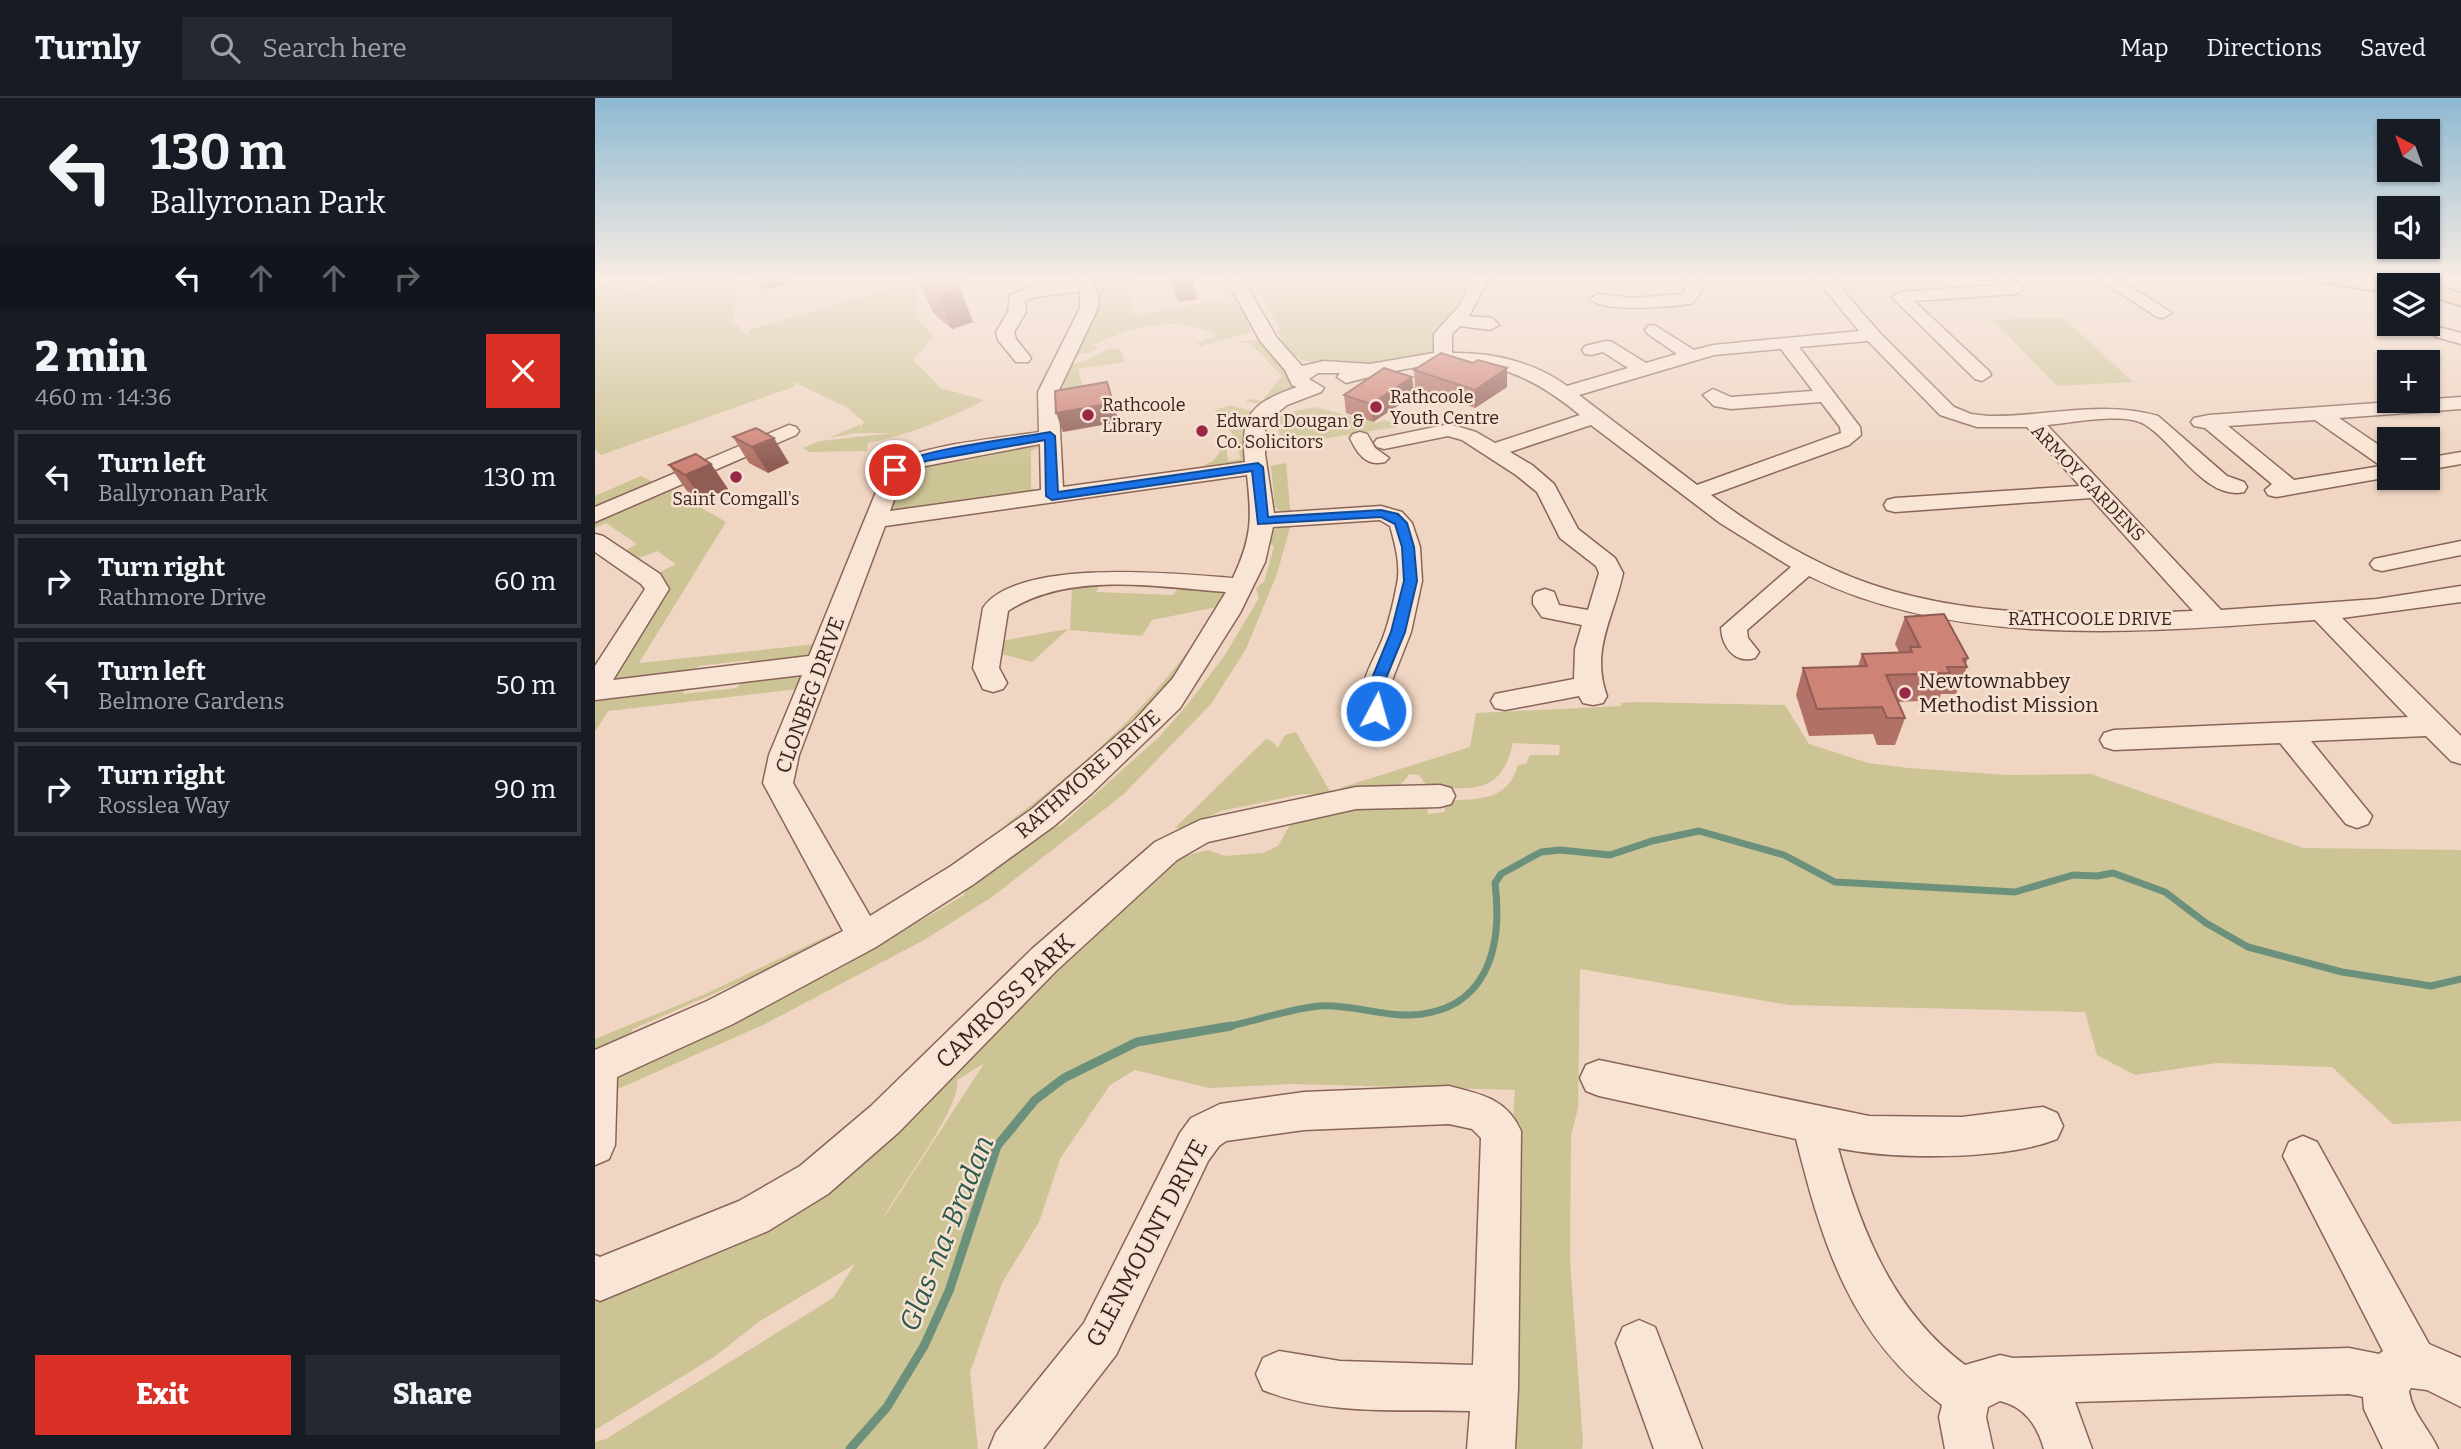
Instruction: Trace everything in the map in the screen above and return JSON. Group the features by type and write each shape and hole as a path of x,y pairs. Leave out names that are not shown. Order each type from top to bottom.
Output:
{"street":[{"path":"1007,339 1022,358"},
{"path":"1052,496 1048,392 1075,339"},
{"path":"1268,339 1294,368 1299,387"},
{"path":"1441,339 1444,358"},
{"path":"1667,339 1690,355"},
{"path":"1563,393 1690,355 1720,349 1828,339"},
{"name":"ARMOY GARDENS","path":"1876,339 1947,411 1972,427 1984,423 2032,421 2214,618"},
{"path":"1944,339 1982,375"},
{"path":"1695,493 1842,441 1851,435 1850,427 1786,343"},
{"path":"1591,350 1606,346 1643,370"},
{"path":"1280,354 1342,372"},
{"name":"RATHCOOLE DRIVE","path":"1299,387 1335,386 1342,372 1444,358 1477,359 1505,364 1541,378 1563,393 1740,528 1777,552 1860,588 1905,602 2010,621 2071,623 2322,613 2381,608 2461,594"},
{"path":"1299,387 1305,371 1318,367"},
{"name":"RATHMORE DRIVE","path":"597,1067 730,1008 864,937 940,891 1045,817 1168,704 1205,653 1257,550 1263,521 1258,467 1251,436 1255,422 1264,412 1299,387"},
{"path":"1713,395 1721,402 1731,403 1826,396"},
{"path":"2377,473 2283,489 2205,421 2461,403"},
{"path":"2319,413 2377,454"},
{"path":"2032,421 2123,414 2151,419 2219,481 2236,487"},
{"path":"1493,452 1520,440 1595,417"},
{"path":"1360,438 1367,452 1381,451 1449,430 1469,436 1524,470 1546,489 1568,533 1607,563 1611,573 1609,586 1585,659 1590,691 1505,701"},
{"path":"595,515 790,431"},
{"name":"CLONBEG DRIVE","path":"864,937 778,783 784,755 895,470 907,463 1050,436"},
{"path":"2443,462 2461,474"},
{"path":"876,520 1258,467"},
{"path":"1895,505 2099,491"},
{"path":"1263,521 1381,513 1394,517 1401,523 1408,547 1410,581 1398,632 1375,688 1376,711"},
{"path":"595,541 651,579 657,589 595,689"},
{"path":"2386,556 2461,548"},
{"path":"1746,652 1735,640 1734,628 1806,566"},
{"path":"993,683 986,668 996,608 1017,593 1033,588 1111,577 1240,586"},
{"path":"1545,597 1551,611 1596,620"},
{"path":"2322,613 2461,754"},
{"path":"595,689 820,664"},
{"path":"2114,740 2433,726"},
{"path":"2287,732 2357,816"},
{"name":"CAMROSS PARK","path":"595,1277 600,1279 753,1216 814,1180 885,1119 1045,960 1166,850 1185,838 1200,832 1343,801 1440,796"},
{"path":"595,1144 597,1067"},
{"path":"1599,1078 1869,1135 1962,1136 2043,1126"},
{"name":"GLENMOUNT DRIVE","path":"1013,1449 1100,1339 1194,1147 1205,1132 1220,1123 1304,1111 1449,1105 1483,1114 1501,1131 1495,1389 1491,1449"},
{"path":"1812,1123 1848,1249 1877,1303 1907,1344 1967,1395"},
{"path":"2303,1156 2433,1373"},
{"path":"1639,1343 1678,1449"},
{"path":"1969,1449 1963,1428 1962,1410 1967,1395 1976,1384 1988,1378 2016,1380 2349,1371 2433,1373"},
{"path":"2414,1449 2389,1414 2385,1389 2433,1373"},
{"path":"1279,1374 1340,1384 1495,1389"},
{"path":"2016,1380 2031,1388 2053,1409 2064,1430 2068,1449"}],"shaded area":[{"path":"595,339 931,339 913,360 941,388 984,400 927,426 868,443 867,451 807,452 809,451 803,448 820,441 892,433 856,433 829,438 861,424 859,430 864,422 848,408 792,381 796,386 601,455 595,449"},
{"path":"1081,339 1107,339 1093,345 1098,348 1085,354 1077,354 1075,350"},
{"path":"1208,339 1226,339 1200,346 1197,343"},
{"path":"1281,339 1443,339 1435,354 1367,367 1304,361 1288,352"},
{"path":"2011,339 2086,339 2133,382 2057,386"},
{"path":"1237,342 1259,342 1293,374 1294,386 1283,396 1265,403 1245,401 1262,401 1282,376 1250,343"},
{"path":"1109,348 1120,349 1125,362 1078,369 1084,391 1055,401 1059,382 1070,365 1087,360"},
{"path":"1230,405 1262,414 1242,461 1202,466 1213,461 1220,452 1215,445 1226,445 1228,461 1241,459 1229,429 1235,426 1231,423 1224,425 1215,410"},
{"path":"1315,407 1377,423 1384,420 1395,423 1397,427 1283,445 1274,418"},
{"path":"1040,442 1044,445 1031,451 1031,489 1044,490 889,513 898,475 925,458 927,467 993,455 992,446"},
{"path":"1286,463 1292,514 1283,513 1275,507 1271,466"},
{"path":"641,476 657,484 595,510 595,496"},
{"path":"668,489 726,522 639,663 817,644 810,656 749,665 750,660 698,666 694,671 611,681 666,594 658,573 676,564 657,551 637,559 624,551 637,544 606,523 595,528 595,520"},
{"path":"1292,520 1277,574 1246,649 1211,704 1124,794 992,897 924,940 765,1024 611,1092 617,1077 841,968 964,895 972,879 1035,835 1061,825 1160,736 1188,704 1225,655 1259,598 1256,588 1264,582 1274,547 1270,543 1273,531"},
{"path":"1101,583 1096,592 1173,595 1179,587 1228,592 1179,670 1151,703 1014,829 1006,824 1095,752 1149,698 1173,670 1217,607 1152,620 1142,636 1070,630 1072,586"},
{"path":"1068,629 1032,662 994,652 995,642"},
{"path":"803,674 798,689 608,711 595,732 595,701 601,697 685,688 683,694 737,688 742,681"},
{"path":"1621,703 1785,705 1809,744 1868,763 2008,775 2091,774 2303,848 2461,850 2461,1121 2393,1124 2332,1067 2217,1063 2135,1075 2097,1055 2085,1012 1788,1005 1580,969 1578,1108 1571,1136 1570,1260 1582,1449 1490,1449 1515,1090 1290,1084 1209,1088 1135,1070 1110,1085 1060,1159 1039,1222 1002,1283 970,1372 978,1449 595,1449 595,1442 606,1439 833,1298 855,1264 760,1321 714,1357 595,1430 595,1296 742,1229 1165,861 1208,850 1225,856 1263,853 1278,846 1291,823 1345,806 1427,803 1428,814 1445,812 1444,801 1479,798 1498,792 1513,777 1518,765 1526,764 1530,755 1559,755 1560,745 1513,743 1501,772 1493,780 1472,788 1428,787 1419,775 1409,774 1397,786 1380,791 1343,793 1340,788 1470,747 1476,713 1621,706","holes":["983,1065 883,1219 950,1109 957,1080"]},
{"path":"1296,732 1331,793 1303,794 1221,811 1184,828 1175,828 1266,739 1278,748 1285,735"},
{"path":"836,932 833,937 770,975 761,973 633,1029 626,1039 595,1050 595,1039 703,995"}],"building":[{"path":"1441,353 1473,363 1478,360 1507,368 1475,390 1414,370"},
{"path":"1384,368 1412,377 1371,404 1344,395"},
{"path":"1107,382 1113,403 1056,413 1055,391"},
{"path":"756,428 774,438 752,447 733,437"},
{"path":"696,454 711,464 685,475 669,465"},
{"path":"1944,614 1968,658 1963,659 1967,667 1947,667 1950,673 1886,675 1905,718 1887,718 1882,707 1817,709 1803,668 1867,666 1862,654 1912,652 1910,647 1920,647 1905,617"}],"waterway":[{"name":"Glas-na-Bradan","path":"1223,1027 1320,1006 1399,1015 1436,1011 1457,1002 1473,989 1484,972 1492,953 1496,931 1495,883 1501,874 1541,852 1560,850 1610,855 1652,841 1699,831 1784,855 1835,882 2015,892 2073,875 2097,876 2113,873 2165,892 2206,923 2248,947 2342,972 2431,986 2461,979"},
{"name":"Glas-na-Bradan","path":"1223,1027 1231,1026"},
{"name":"Glas-na-Bradan","path":"850,1449 887,1407 924,1346 949,1291 997,1146 1035,1100 1064,1078 1137,1042 1223,1027"}],"place":[{"name":"Rathcoole Youth Centre","path":"1376,407"},
{"name":"Rathcoole Library","path":"1088,415"},
{"name":"Edward Dougan & Co. Solicitors","path":"1202,431"},
{"name":"Saint Comgall's","path":"736,477"},
{"name":"Newtownabbey Methodist Mission","path":"1905,693"}],"route":[{"path":"895,470 925,458 1050,436 1052,496 1258,467 1263,521 1381,513 1394,517 1401,523 1408,547 1410,581 1398,632 1375,688 1376,711"}]}
